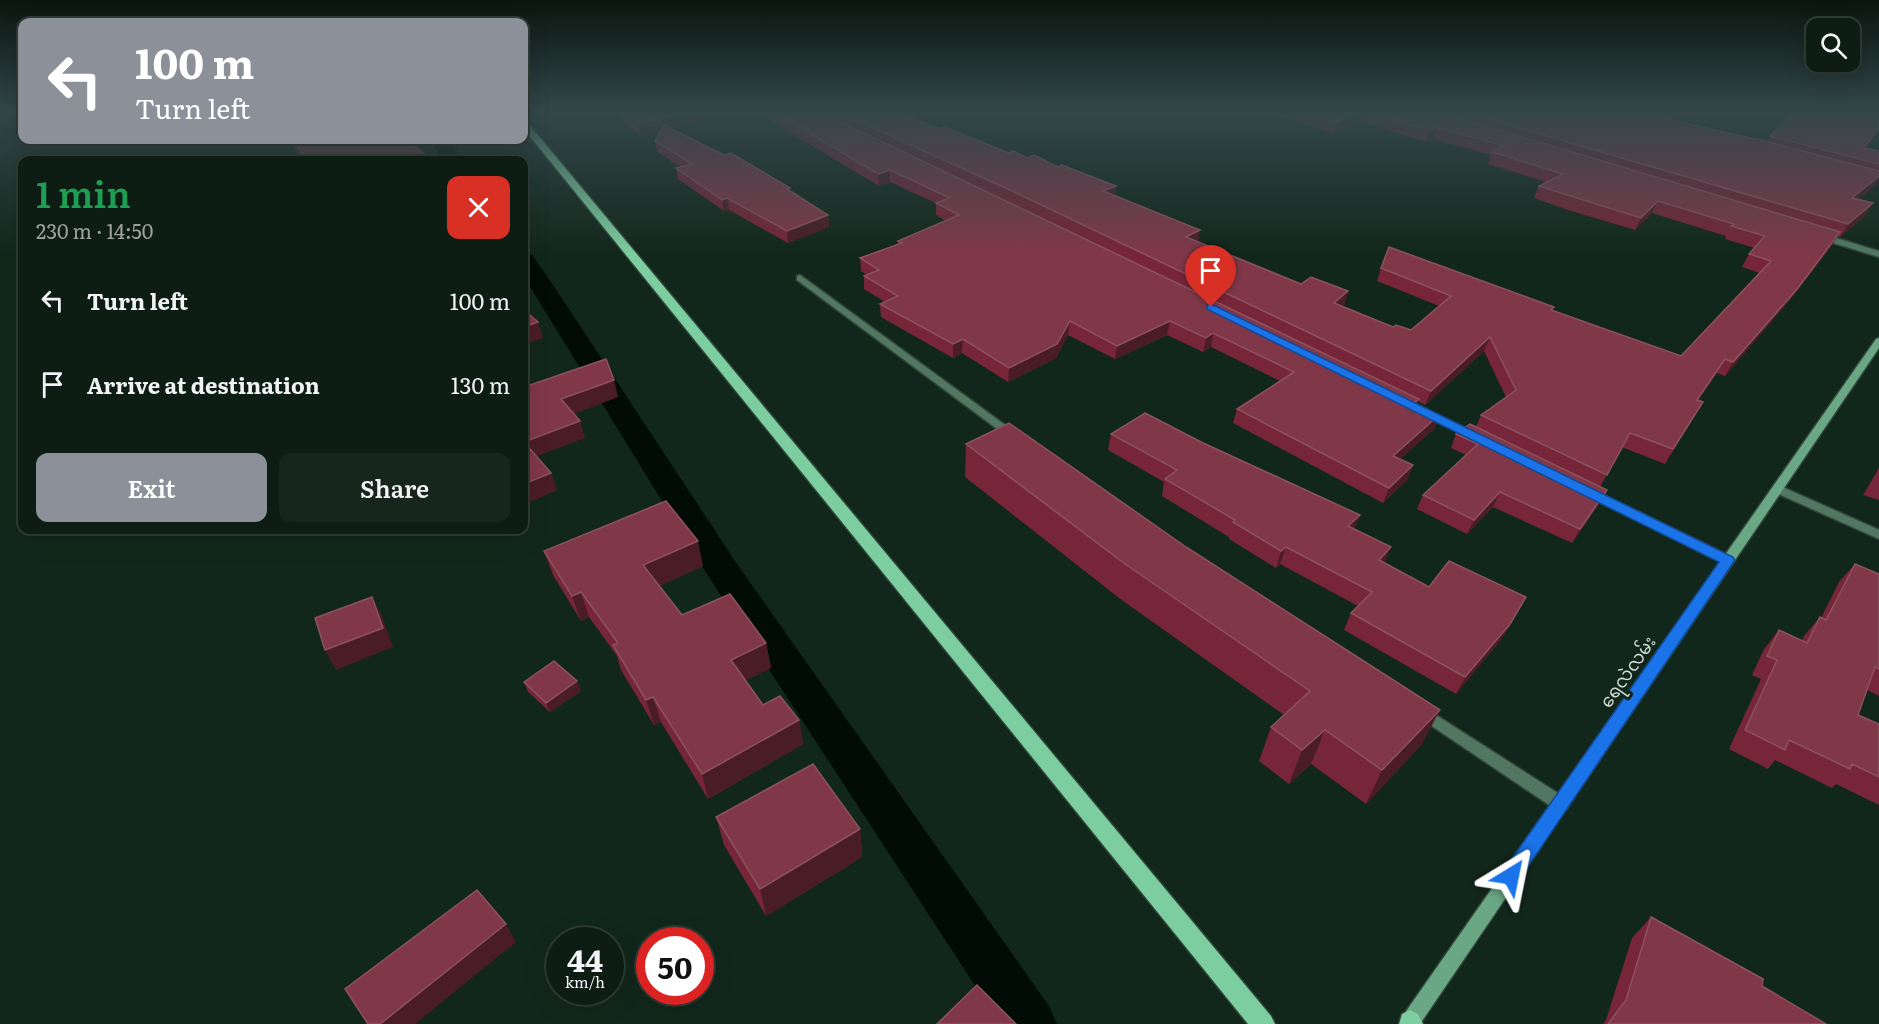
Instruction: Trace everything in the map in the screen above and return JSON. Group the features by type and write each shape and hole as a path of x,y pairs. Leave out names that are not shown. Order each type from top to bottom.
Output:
{"main road":[{"path":"553,159 1263,1024"},
{"name":"ရေလဲလမ်း","path":"1410,1023 1879,341"}],"street":[{"path":"1812,233 1879,254"},
{"path":"800,278 1019,440"},
{"path":"1417,409 1482,440"},
{"path":"1578,487 1728,560"},
{"path":"1778,489 1879,535"},
{"path":"1412,705 1561,804"}],"building":[{"path":"684,159 741,159 790,188 787,189 828,215 787,231 727,198 722,200 676,168 692,164"},
{"path":"852,159 918,159 1419,399 1413,403 1439,415 1393,456 1413,465 1389,488 1237,409 1294,372 1213,333 1206,338 1170,321 1117,346 1070,321 1057,344 1009,368 963,339 953,344 880,304 898,296 864,276 879,270 860,258 902,243 898,241 959,215 936,203 950,198 890,170 878,174"},
{"path":"941,159 1042,159 1058,167 1062,165 1116,186 1103,191 1200,230 1186,237 1301,284 1311,277 1348,291 1334,303 1393,327 1396,325 1411,330 1451,296 1381,268 1389,247 1554,307 1551,310 1681,356 1771,261 1749,254 1765,236 1658,201 1641,218 1539,186 1563,174 1514,159 1595,159 1840,232 1798,288 1733,362 1725,359 1697,400 1703,402 1673,449 1630,433 1607,475 1481,415 1516,390 1490,337 1431,391"},
{"path":"1625,159 1833,159 1879,171 1879,176 1852,198 1873,203 1848,224"},
{"path":"1859,159 1879,159 1879,164"},
{"path":"528,313 538,322 528,326"},
{"path":"606,359 614,380 561,399 580,421 528,440 528,386"},
{"path":"1145,413 1201,442 1360,515 1348,526 1391,547 1379,560 1429,587 1449,561 1526,597 1510,624 1465,677 1351,613 1372,592 1286,547 1281,551 1233,522 1235,520 1165,479 1177,470 1111,434"},
{"path":"1009,423 1186,547 1440,710 1382,770 1325,730 1302,750 1271,727 1310,691 1125,564 966,444"},
{"path":"1470,424 1607,490 1580,529 1500,492 1474,520 1423,495 1478,444 1456,434"},
{"path":"528,447 551,473 528,482"},
{"path":"666,501 698,541 643,565 682,615 730,594 766,643 731,660 763,705 780,696 799,720 702,774 653,697 646,700 613,645 618,643 581,592 572,596 544,551"},
{"path":"1855,564 1879,574 1879,669 1875,667 1858,715 1879,724 1879,777 1852,764 1850,769 1789,740 1785,750 1745,730 1777,660 1767,656 1779,630 1807,643 1820,617 1826,620"},
{"path":"372,597 383,628 325,650 315,618"},
{"path":"554,661 577,681 546,703 524,682"},
{"path":"813,764 860,829 760,889 716,817"},
{"path":"477,890 506,924 380,1024 368,1024 345,989"},
{"path":"1651,917 1763,979 1762,986 1826,1024 1608,1024 1626,1000"},
{"path":"977,985 1016,1024 937,1024"}],"waterway":[{"path":"528,266 725,573 1031,1024"}],"route":[{"path":"1211,307 1728,560 1511,876"}]}
